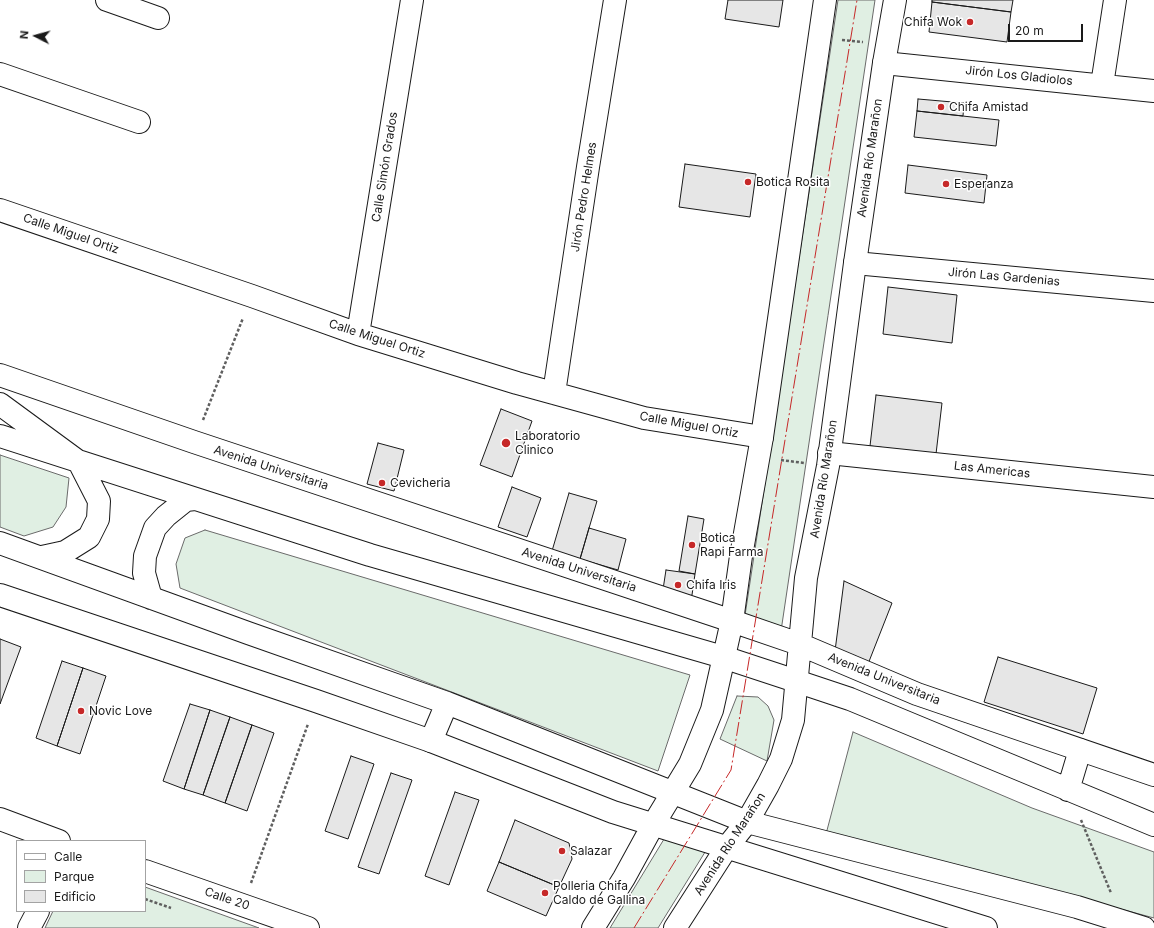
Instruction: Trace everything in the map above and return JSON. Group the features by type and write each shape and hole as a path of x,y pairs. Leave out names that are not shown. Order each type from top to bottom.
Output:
{"main road":[{"path":"107,0 158,18"},
{"name":"Calle Simón Grados","path":"358,334 412,0"},
{"name":"Jirón Pedro Helmes","path":"554,393 586,174 615,0"},
{"path":"593,928 624,878 653,824 690,764 712,710 732,621 741,556 760,447 825,0"},
{"name":"Avenida Río Marañon","path":"675,928 727,847 747,822 768,785 781,759 793,720 806,578 829,460 855,263 895,0"},
{"path":"1102,85 1115,0"},
{"name":"Jirón Los Gladiolos","path":"886,54 1154,91"},
{"path":"0,74 139,122"},
{"name":"Calle Miguel Ortiz","path":"0,210 252,296 358,334 554,393 644,418 760,447"},
{"name":"Jirón Las Gardenias","path":"855,263 1154,291"},
{"name":"Avenida Universitaria","path":"0,375 194,442 799,644 917,694 1154,775"},
{"path":"0,404 79,462 99,501 98,519 89,537 65,552 42,557"},
{"path":"0,436 370,555 723,657 850,699 1154,825"},
{"name":"Las Americas","path":"829,460 1154,486"},
{"path":"151,598 144,573 145,556 155,528 166,516 186,500 195,499"},
{"path":"0,543 447,703 747,822 1077,907 1116,925 1144,928"},
{"path":"1,597 316,701 431,741 613,812 986,928"},
{"path":"431,741 447,703"},
{"path":"1068,790 1080,750"},
{"path":"0,819 56,840"},
{"name":"Calle 20","path":"146,871 308,928"},
{"path":"30,928 38,912"}],"path":[{"path":"820,39 886,54"},
{"path":"194,442 252,296"},
{"path":"760,447 829,460"},
{"path":"243,905 316,701"},
{"path":"1068,790 1116,925"}],"green space":[{"path":"838,0 875,0 781,631 744,622"},
{"path":"0,455 69,478 66,507 53,527 24,536 0,527"},
{"path":"205,530 690,675 658,771 180,588 176,564 185,538"},
{"path":"737,696 758,697 768,706 774,720 767,761 720,739"},
{"path":"853,732 1032,808 1154,852 1154,918 961,866 826,834"},
{"path":"675,821 715,836 658,928 610,928"},
{"path":"146,887 259,928 45,928 53,912 146,912"}],"building":[{"path":"728,0 783,0 779,27 725,19"},
{"path":"932,0 1013,0 1011,12 932,2"},
{"name":"Chifa Wok","path":"932,2 1011,12 1007,42 929,32"},
{"name":"Chifa Amistad","path":"918,99 964,103 963,116 917,111"},
{"path":"917,111 999,120 996,146 914,137"},
{"path":"685,164 756,174 750,217 679,207"},
{"name":"Esperanza","path":"908,165 987,175 984,203 905,193"},
{"path":"888,287 957,295 952,343 883,334"},
{"path":"876,395 942,403 936,454 870,446"},
{"name":"Laboratorio Clinico","path":"501,409 532,421 512,477 480,465"},
{"path":"378,443 404,450 394,491 367,484"},
{"path":"512,487 541,498 527,537 498,527"},
{"path":"569,493 597,501 580,559 552,551"},
{"name":"Botica Rapi Farma","path":"688,516 704,519 695,574 679,571"},
{"path":"589,528 626,539 618,570 580,559"},
{"name":"Chifa Iris","path":"666,570 695,574 692,595 683,600 662,596"},
{"path":"844,581 892,603 868,664 835,651"},
{"path":"0,639 21,647 0,704"},
{"path":"998,657 1097,688 1083,734 984,702"},
{"path":"62,661 83,668 57,746 36,738"},
{"name":"Novic Love","path":"83,668 106,676 80,754 57,746"},
{"path":"190,704 210,710 184,789 163,781"},
{"path":"210,710 230,717 203,795 184,789"},
{"path":"230,717 252,725 225,803 203,795"},
{"path":"252,725 274,733 247,811 225,803"},
{"path":"351,756 374,764 348,839 325,831"},
{"path":"391,773 412,780 379,874 358,867"},
{"path":"455,792 479,800 449,885 425,876"},
{"path":"515,820 569,843 572,859 559,887 499,862"},
{"path":"499,862 559,887 546,916 487,891"}],"power":[{"path":"634,928 731,770 857,0"}],"place":[{"name":"Chifa Wok","path":"970,22"},
{"name":"Chifa Amistad","path":"941,107"},
{"name":"Botica Rosita","path":"748,182"},
{"name":"Esperanza","path":"946,184"},
{"name":"Laboratorio Clinico","path":"506,443"},
{"name":"Cevicheria","path":"382,483"},
{"name":"Botica Rapi Farma","path":"692,545"},
{"name":"Chifa Iris","path":"678,585"},
{"name":"Novic Love","path":"81,711"},
{"name":"Salazar","path":"562,851"},
{"name":"Polleria Chifa Caldo de Gallina","path":"545,893"}]}
